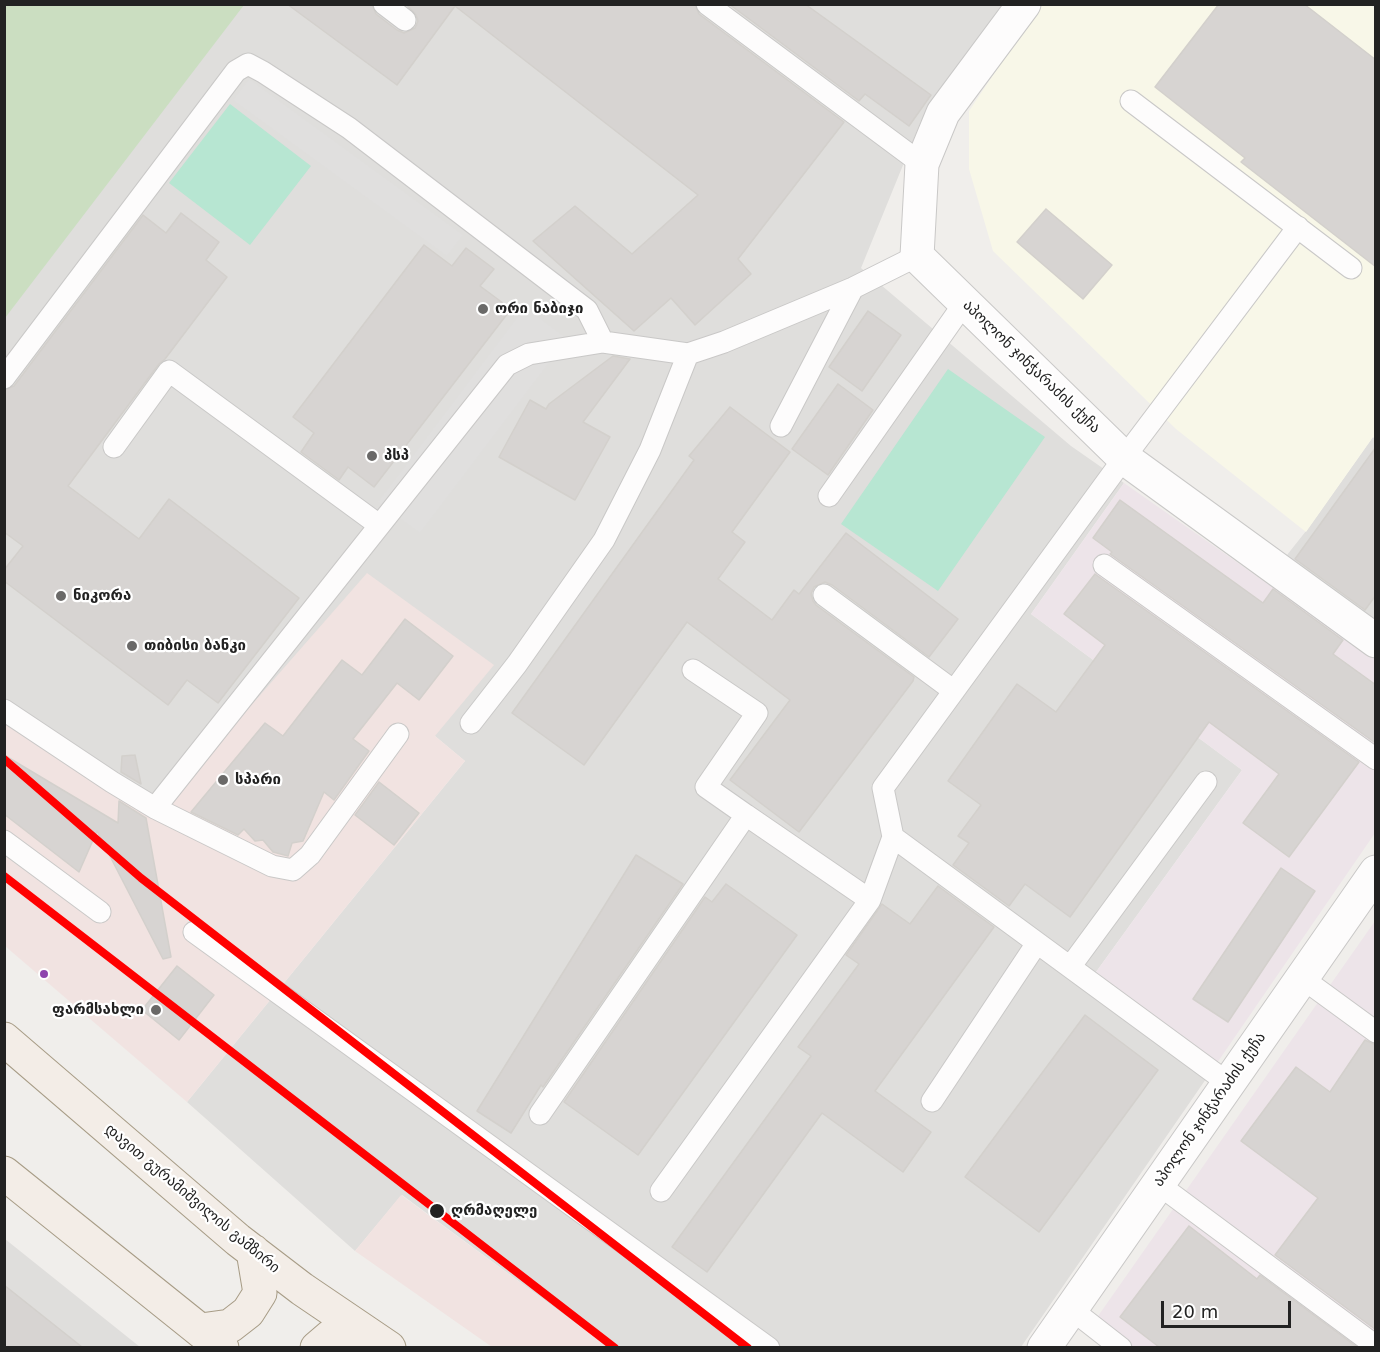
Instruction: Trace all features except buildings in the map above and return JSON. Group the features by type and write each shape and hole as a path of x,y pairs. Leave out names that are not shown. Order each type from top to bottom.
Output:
{"main road":[{"name":"დავით გურამიშვილის გამზირი","path":"4,1039 253,1251 302,1289 377,1340"},
{"path":"4,1173 211,1339 248,1312 260,1293 253,1251"},
{"path":"317,1347 331,1336 377,1340"}],"street":[{"path":"917,256 922,164 943,113 1024,4"},
{"name":"აპოლონ ჯინჭარაძის ქუჩა","path":"917,256 1124,458 1376,641"},
{"name":"აპოლონ ჯინჭარაძის ქუჩა","path":"1044,1347 1376,872"}],"lane":[{"path":"384,4 405,20"},
{"path":"707,4 922,164"},
{"path":"4,378 236,71 248,64 349,128 587,310 603,342"},
{"path":"1131,101 1351,268"},
{"path":"661,1191 870,900 893,837 883,788 1124,458 1298,227"},
{"path":"155,808 507,365 529,354 603,342 688,354 724,342 853,288 917,256"},
{"path":"781,426 853,288"},
{"path":"829,496 965,302"},
{"path":"471,723 517,664 604,540 650,450 688,354"},
{"path":"114,447 169,371 379,525"},
{"path":"1104,565 1376,759"},
{"path":"824,596 954,691"},
{"path":"693,669 756,713 706,788 870,900"},
{"path":"4,710 155,808 272,866 293,870 310,855 398,734"},
{"path":"1070,967 1206,782"},
{"path":"540,1114 746,815"},
{"path":"893,837 1228,1083"},
{"path":"4,841 100,912"},
{"path":"194,932 769,1347"},
{"path":"932,1101 1037,943"},
{"path":"1302,978 1376,1032"},
{"path":"1158,1184 1376,1346"},
{"path":"1071,1309 1121,1347"}],"shaded area":[{"path":"1370,4 1375,9 1375,439 1373,437 1306,532 1176,429 993,251 969,169 969,111 1040,5"},
{"path":"4,5 1005,5 921,121 861,268 1071,446 1124,483 1031,614 1242,770 1096,972 1217,1063 1021,1347 608,1347 402,1195 355,1251 187,1102 465,761 435,736 156,815 5,716"},
{"path":"249,79 463,235 447,256 233,100"},
{"path":"525,307 567,339 420,533 378,502"},
{"path":"1373,437 1376,439 1375,621 1287,555"},
{"path":"1124,483 1375,659 1375,833 1217,1063 1096,972 1242,770 1031,614"},
{"path":"367,573 494,665 435,736 465,761 187,1102 5,946 4,716 156,814"},
{"path":"1375,921 1375,1347 1134,1347 1096,1319"},
{"path":"401,1195 608,1347 492,1347 355,1251"},
{"path":"5,1239 140,1347 5,1347"}],"green space":[{"path":"4,5 244,5 5,318"},
{"path":"230,104 311,166 250,245 169,183"},
{"path":"948,369 1045,437 938,591 841,524"}],"transit line":[{"path":"4,759 141,878 748,1348"},
{"path":"4,876 615,1348"}],"place":[{"name":"ორი ნაბიჯი","path":"483,309"},
{"name":"პსპ","path":"372,456"},
{"name":"ნიკორა","path":"61,596"},
{"name":"თიბისი ბანკი","path":"132,646"},
{"name":"სპარი","path":"223,780"},
{"name":"ფარმსახლი","path":"156,1010"},
{"name":"ღრმაღელე","path":"437,1211"}]}
